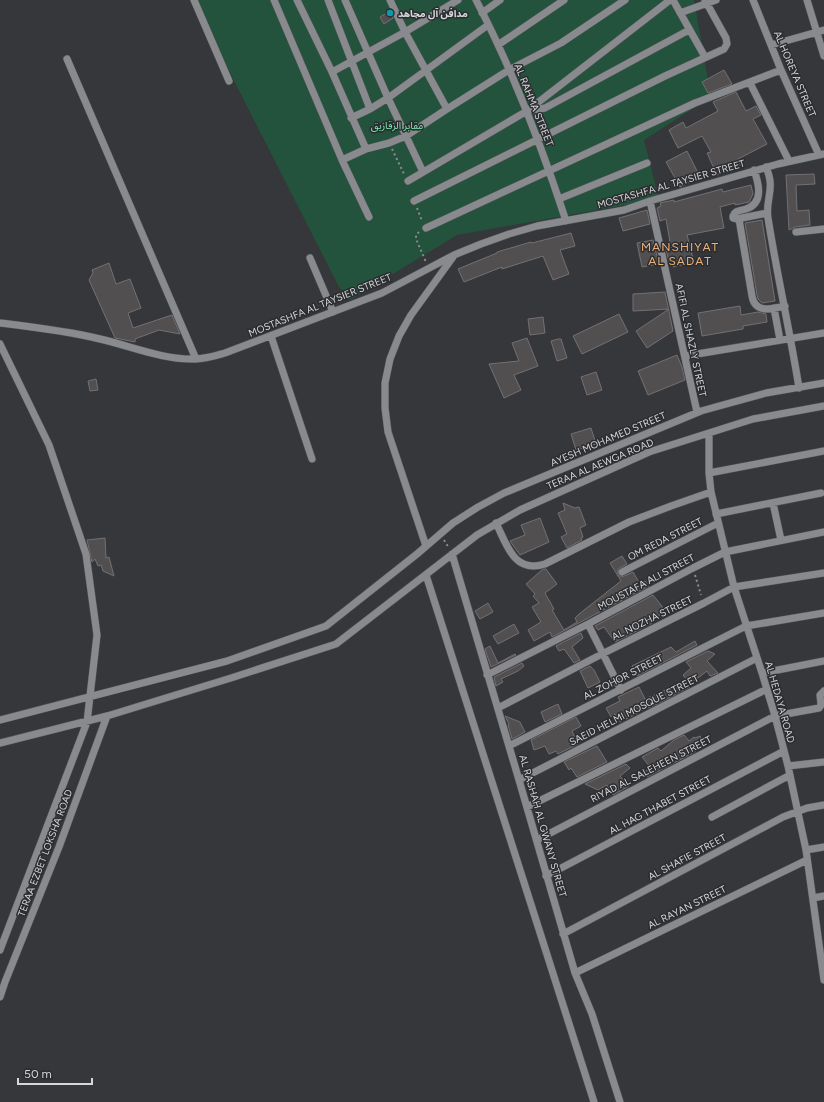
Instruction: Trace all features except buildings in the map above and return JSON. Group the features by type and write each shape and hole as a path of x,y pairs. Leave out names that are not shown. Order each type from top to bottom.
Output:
{"street":[{"path":"194,0 229,81"},
{"path":"274,0 342,160 369,217"},
{"path":"297,0 332,72 366,149"},
{"path":"328,0 370,109"},
{"path":"345,0 388,98 423,172"},
{"path":"390,0 447,109"},
{"path":"332,72 406,32 458,0"},
{"name":"AL RAHMA STREET","path":"476,0 529,109 566,221"},
{"path":"482,13 500,0"},
{"path":"498,45 564,0"},
{"path":"342,160 366,149 389,143 406,136 509,70 561,43 626,0"},
{"path":"408,181 529,109 670,0"},
{"path":"673,0 705,57"},
{"path":"680,13 706,2 716,0"},
{"name":"AL HOREYA STREET","path":"753,0 781,70 821,155"},
{"path":"807,0 820,31 824,56"},
{"path":"414,201 724,49 727,41 706,2"},
{"path":"352,118 388,98 488,25"},
{"path":"529,109 535,110 545,108 689,30"},
{"path":"771,45 820,31"},
{"path":"67,59 196,359"},
{"path":"426,228 694,103 781,70"},
{"path":"750,83 789,161"},
{"name":"MOSTASHFA AL TAYSIER STREET","path":"0,323 68,332 99,338 172,358 196,359 211,357 271,336 382,293 454,255 509,234 624,210 754,170 821,155"},
{"path":"559,199 647,163"},
{"path":"766,167 770,176 771,186 767,213 799,388"},
{"path":"754,170 758,184 759,196 753,206 734,212 733,218 739,219 767,213"},
{"name":"AFIFI AL SHAZLY STREET","path":"650,201 697,412"},
{"path":"739,219 752,300 759,308 766,310 785,306"},
{"path":"796,232 824,229"},
{"path":"426,546 388,432 385,408 385,383 390,359 398,336 414,310 454,255"},
{"path":"310,258 333,312"},
{"path":"774,308 780,340"},
{"path":"684,356 824,333"},
{"path":"271,336 312,460"},
{"name":"TERAA EZBET LOKSHA ROAD","path":"0,344 49,444 86,554 97,635 87,722 0,950"},
{"name":"AYESH MOHAMED STREET","path":"0,720 227,661 326,626 417,554 453,523 504,493 697,412 766,393 824,383"},
{"name":"TERAA AL AEWGA ROAD","path":"0,744 87,722 336,644 477,535 496,523 540,501 649,452 753,419 824,406"},
{"name":"AL HEDAYA ROAD","path":"709,433 709,473 711,492 734,586 767,689 788,766 806,850 822,956 824,980"},
{"path":"709,473 824,451"},
{"path":"496,523 516,559 529,567 537,567 629,522 711,492"},
{"path":"716,514 821,493"},
{"path":"773,503 781,540"},
{"name":"OM REDA STREET","path":"622,572 718,523"},
{"name":"MOUSTAFA ALI STREET","path":"487,675 726,552 824,532"},
{"name":"AL RASHAH AL GWANY STREET","path":"452,554 487,675 510,746 563,934 575,973 592,1014 620,1102"},
{"name":"AL NOZHA STREET","path":"498,708 704,603 734,586 824,573"},
{"path":"426,575 594,1102"},
{"name":"AL ZOHOR STREET","path":"510,746 746,626 824,613"},
{"path":"588,624 621,690"},
{"name":"SAEID HELMI MOSQUE STREET","path":"519,780 757,658"},
{"path":"762,673 824,661"},
{"path":"527,807 767,689"},
{"name":"RIYAD AL SALEHEEN STREET","path":"537,840 775,716 820,708 822,705 820,695 824,692"},
{"name":"TERAA EZBET LOKSHA ROAD","path":"0,997 7,975 59,847 107,716"},
{"name":"AL HAG THABET STREET","path":"546,876 784,750"},
{"path":"788,766 824,762"},
{"path":"712,817 790,775"},
{"name":"AL SHAFIE STREET","path":"563,934 783,817 798,810 824,805"},
{"path":"806,850 824,847"},
{"name":"AL RAYAN STREET","path":"575,973 807,860"},
{"path":"813,898 824,896"}],"path":[{"path":"389,143 408,181"},
{"path":"414,201 426,228 416,235 416,239 428,269"},
{"path":"440,534 452,554"},
{"path":"693,568 704,603"}],"green space":[{"name":"مقابر الزقازيق","path":"193,0 694,0 711,97 644,140 659,199 457,235 350,300 339,287"}],"place":[{"name":"مدافن آل مجاهد","path":"390,13"}],"district":[{"name":"MANSHIYAT AL SADAT","path":"680,254"}]}
